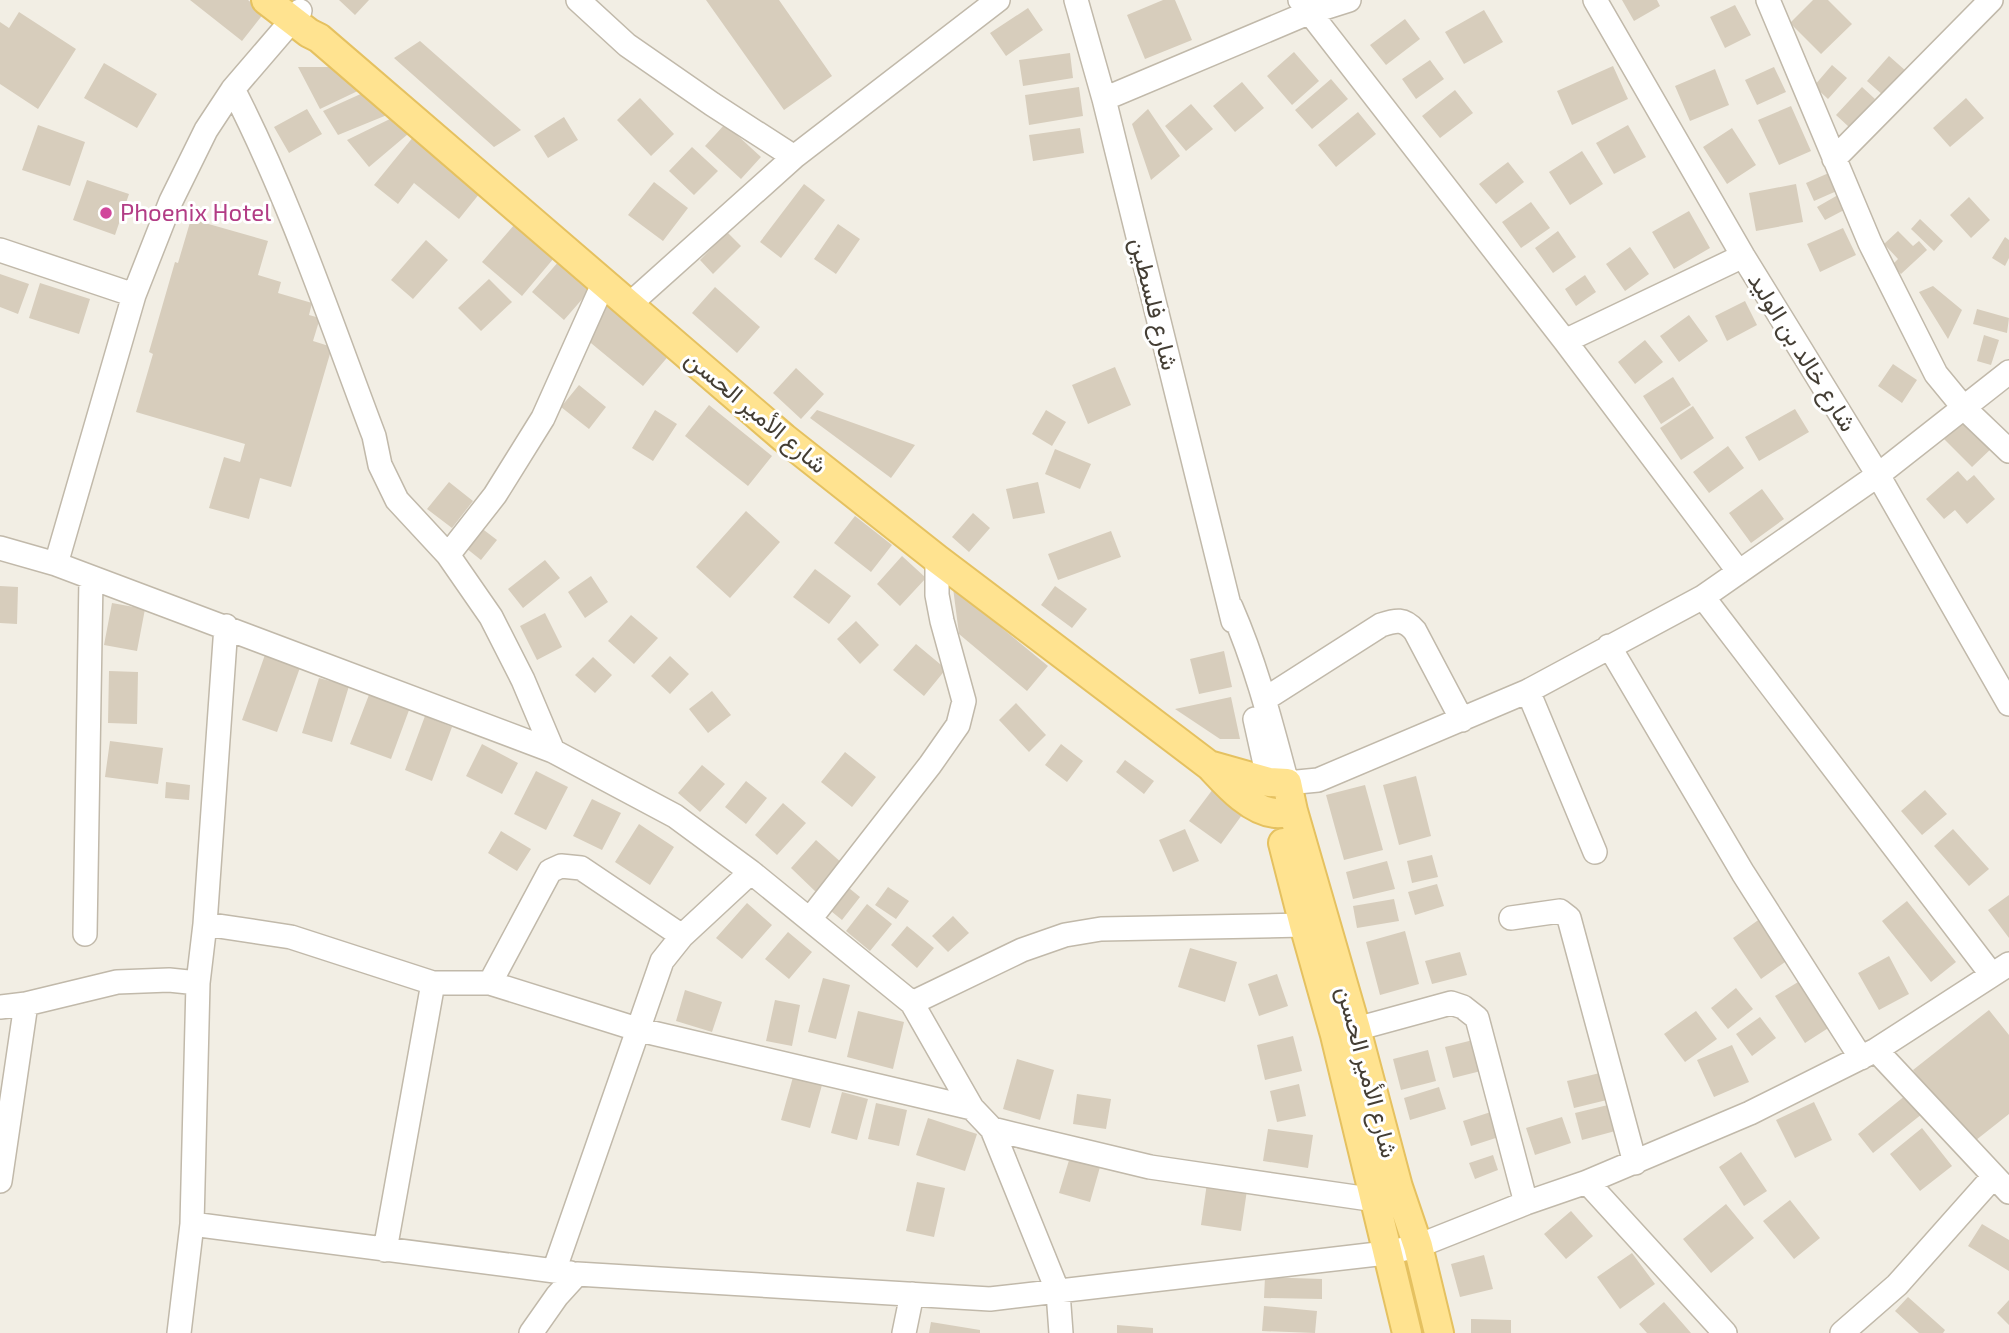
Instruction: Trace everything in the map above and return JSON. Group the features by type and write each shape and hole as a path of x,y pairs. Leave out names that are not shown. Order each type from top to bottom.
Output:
{"main road":[{"name":"شارع الأمير الحسن","path":"265,0 293,10 319,38 784,438 937,559 1210,766 1249,801 1284,812"},
{"name":"شارع الأمير الحسن","path":"1210,766 1278,782 1304,925 1335,1035 1407,1333"},
{"name":"شارع الأمير الحسن","path":"1284,812 1356,1029 1398,1187 1418,1246 1439,1333"}],"street":[{"path":"578,0 627,45 794,157"},
{"path":"630,304 794,157 998,0"},
{"name":"شارع فلسطين","path":"1076,0 1104,99 1231,607 1237,649 1278,782"},
{"path":"1104,99 1304,6 1349,0"},
{"name":"شارع خالد بن الوليد","path":"1595,0 1743,256 1878,475 2009,704"},
{"path":"1768,0 1870,243 1936,374 1964,408 2009,451"},
{"path":"1834,159 1991,0"},
{"path":"1304,6 1566,341 1739,572"},
{"path":"55,564 134,295 171,201 206,130 233,89 293,10"},
{"path":"233,89 257,136 286,206 374,436 380,464 397,500 448,555 491,617 523,680 553,751"},
{"path":"0,250 134,295"},
{"path":"1566,341 1743,256"},
{"path":"448,555 495,495 543,418 604,282"},
{"path":"1278,782 1318,780 1462,720 1528,691 1703,597 1878,475 2009,372"},
{"path":"0,548 55,564 226,626 553,751 675,816 751,872 912,1003 972,1108 992,1129 1058,1292 1061,1333"},
{"path":"810,919 958,725 964,701 937,595 937,559"},
{"path":"85,934 91,578"},
{"path":"192,1224 565,1273 990,1299 1418,1246 1635,1163 1751,1113 1868,1054 2000,969 1703,597"},
{"name":"شارع فلسطين","path":"1231,607 1248,644 1265,699 1278,782"},
{"path":"1265,699 1381,625 1396,620 1408,623 1415,631 1462,720"},
{"path":"178,1333 192,1224 198,983 205,924 226,626"},
{"path":"1609,646 1743,873 1868,1054 2002,1184 1897,1285 1842,1333"},
{"path":"1528,691 1595,852"},
{"path":"1284,812 1318,780"},
{"path":"490,984 550,871 561,866 581,868 682,936"},
{"path":"531,1333 557,1296 662,961 682,936 751,872"},
{"path":"1511,918 1560,911 1569,918 1635,1163"},
{"path":"205,924 291,937 433,983 490,984 640,1030 972,1108"},
{"path":"912,1003 970,973 1065,935 1101,929 1304,925"},
{"path":"0,1007 26,1004 117,982 198,983"},
{"path":"384,1250 433,983"},
{"path":"1356,1029 1451,1003 1463,1007 1477,1018 1526,1203"},
{"path":"0,1181 26,1004"},
{"path":"992,1129 1150,1167 1376,1200"},
{"path":"1587,1182 1725,1333"},
{"path":"904,1333 912,1294"}],"building":[{"path":"190,0 248,0 264,13 242,41"},
{"path":"339,0 369,0 355,15"},
{"path":"706,0 779,0 832,76 784,110"},
{"path":"1163,0 1175,0 1192,40 1145,59 1127,15"},
{"path":"1622,0 1657,0 1660,6 1634,21"},
{"path":"1813,0 1828,0 1852,24 1821,54 1790,23"},
{"path":"1735,5 1751,35 1725,48 1710,17"},
{"path":"1028,8 1043,30 1006,56 990,33"},
{"path":"1484,10 1503,42 1464,64 1445,32"},
{"path":"19,12 76,49 38,109 0,84 0,22 9,28"},
{"path":"1405,19 1420,39 1386,65 1370,45"},
{"path":"420,41 521,130 494,147 394,58"},
{"path":"1294,52 1319,81 1292,105 1267,76"},
{"path":"1070,53 1073,78 1023,86 1019,60"},
{"path":"1889,56 1906,71 1884,96 1867,81"},
{"path":"1430,60 1444,79 1416,99 1402,79"},
{"path":"104,63 157,94 137,128 84,98"},
{"path":"1832,65 1847,78 1828,99 1814,86"},
{"path":"1613,66 1628,99 1572,125 1557,91"},
{"path":"298,67 339,67 364,88 320,109"},
{"path":"1774,67 1786,92 1757,105 1745,80"},
{"path":"1715,69 1729,105 1690,121 1675,86"},
{"path":"1331,79 1348,99 1312,129 1295,110"},
{"path":"1242,82 1264,108 1235,132 1213,106"},
{"path":"1079,87 1083,116 1029,125 1025,95"},
{"path":"1862,87 1875,99 1849,127 1836,115"},
{"path":"1455,90 1473,113 1440,138 1422,116"},
{"path":"365,92 387,115 338,135 323,111"},
{"path":"640,98 674,134 651,156 617,120"},
{"path":"1966,98 1984,118 1950,147 1933,128"},
{"path":"1191,104 1213,129 1186,151 1165,126"},
{"path":"1791,106 1811,151 1779,165 1758,120"},
{"path":"307,109 322,134 289,153 274,127"},
{"path":"1148,109 1180,156 1151,180 1132,124"},
{"path":"1358,112 1376,134 1336,167 1318,145"},
{"path":"564,117 578,140 548,158 534,136"},
{"path":"392,118 408,134 369,167 347,140"},
{"path":"725,124 761,157 741,179 705,146"},
{"path":"38,125 85,142 70,186 22,170"},
{"path":"1628,125 1646,157 1614,174 1596,143"},
{"path":"1080,128 1084,153 1033,161 1029,135"},
{"path":"1732,128 1756,165 1727,184 1703,147"},
{"path":"414,136 480,193 459,219 414,183 398,204 374,185"},
{"path":"692,147 718,171 694,195 669,171"},
{"path":"1582,151 1603,184 1570,205 1549,172"},
{"path":"1508,162 1524,182 1496,204 1479,184"},
{"path":"1831,172 1839,190 1814,201 1806,183"},
{"path":"87,180 129,194 115,235 73,220"},
{"path":"654,182 688,208 663,241 628,215"},
{"path":"804,184 825,200 781,258 760,242"},
{"path":"1796,184 1803,222 1756,231 1749,193"},
{"path":"1838,195 1846,209 1825,220 1817,207"},
{"path":"1969,197 1990,220 1971,238 1950,215"},
{"path":"1531,202 1550,228 1521,248 1502,222"},
{"path":"1689,211 1710,248 1674,269 1652,232"},
{"path":"191,219 268,241 258,275 281,282 278,293 312,303 309,315 320,318 313,341 332,347 291,487 260,478 249,519 209,508 224,457 240,462 245,444 136,412 153,354 149,352 175,262 178,263"},
{"path":"1920,219 1943,241 1934,251 1911,229"},
{"path":"515,224 554,258 522,296 482,262"},
{"path":"838,224 860,239 836,274 814,259"},
{"path":"1843,228 1856,255 1820,272 1807,244"},
{"path":"1558,231 1576,257 1553,273 1535,248"},
{"path":"1898,231 1913,246 1919,241 1927,250 1901,274 1892,265 1898,259 1884,244"},
{"path":"727,232 741,246 713,274 700,260"},
{"path":"2005,237 2009,240 2009,258 2005,266 1992,258"},
{"path":"426,240 448,260 413,299 391,280"},
{"path":"1630,247 1649,274 1625,291 1606,264"},
{"path":"559,261 591,289 564,320 532,292"},
{"path":"0,274 29,284 18,314 0,307"},
{"path":"1585,275 1596,292 1576,306 1565,289"},
{"path":"489,279 512,302 481,331 458,308"},
{"path":"40,283 90,299 79,334 29,318"},
{"path":"1933,286 1962,310 1948,339 1919,292"},
{"path":"715,287 760,327 737,353 692,313"},
{"path":"608,300 671,353 643,386 580,334"},
{"path":"1745,301 1757,325 1727,341 1715,316"},
{"path":"1977,309 2009,318 2007,333 1973,324"},
{"path":"1689,315 1708,341 1679,362 1660,336"},
{"path":"1984,335 1999,340 1991,365 1977,361"},
{"path":"1645,340 1663,362 1635,384 1618,362"},
{"path":"1893,364 1917,380 1902,403 1878,386"},
{"path":"1115,367 1131,405 1088,424 1072,385"},
{"path":"796,368 824,394 801,419 773,393"},
{"path":"1673,377 1691,405 1661,424 1643,396"},
{"path":"579,385 606,407 589,429 561,407"},
{"path":"709,405 772,456 748,486 685,436"},
{"path":"1693,406 1714,438 1681,460 1660,428"},
{"path":"1795,409 1809,432 1759,461 1745,437"},
{"path":"655,410 677,424 653,461 632,448"},
{"path":"817,410 915,445 891,478 810,418"},
{"path":"1046,410 1066,422 1052,446 1032,434"},
{"path":"1966,418 1994,446 1972,467 1944,439"},
{"path":"1728,446 1744,468 1709,493 1693,472"},
{"path":"1055,449 1091,464 1080,489 1045,474"},
{"path":"1958,471 1967,481 1974,475 1995,499 1967,524 1955,510 1944,519 1926,499"},
{"path":"449,482 473,501 452,528 427,509"},
{"path":"1038,482 1045,513 1013,519 1006,489"},
{"path":"1762,489 1784,519 1751,543 1729,513"},
{"path":"746,511 780,542 730,598 696,567"},
{"path":"973,513 990,528 969,552 952,537"},
{"path":"855,516 892,545 871,572 834,543"},
{"path":"476,524 497,540 481,560 461,544"},
{"path":"1111,531 1121,557 1058,580 1048,554"},
{"path":"902,556 926,578 900,606 877,584"},
{"path":"545,560 560,578 523,608 508,589"},
{"path":"815,569 851,596 829,624 793,597"},
{"path":"591,576 608,602 585,618 568,592"},
{"path":"0,586 18,587 17,624 0,623"},
{"path":"1055,586 1087,609 1072,628 1041,605"},
{"path":"953,588 1048,666 1027,691 959,634"},
{"path":"112,603 145,609 137,651 104,645"},
{"path":"545,613 562,647 537,660 520,626"},
{"path":"631,615 658,638 634,664 608,641"},
{"path":"856,621 879,645 860,664 837,639"},
{"path":"916,644 946,669 924,696 893,670"},
{"path":"267,649 302,662 277,732 242,720"},
{"path":"1224,651 1232,687 1199,694 1190,659"},
{"path":"670,656 689,674 670,694 651,676"},
{"path":"593,657 612,675 595,693 575,675"},
{"path":"109,671 138,672 137,724 108,723"},
{"path":"319,678 349,686 332,742 302,733"},
{"path":"372,687 412,702 391,759 350,744"},
{"path":"712,691 731,715 708,733 689,709"},
{"path":"1231,697 1240,739 1220,739 1175,709"},
{"path":"1016,703 1046,735 1029,752 999,720"},
{"path":"425,716 452,727 432,781 405,770"},
{"path":"110,741 163,748 158,784 105,777"},
{"path":"482,744 518,763 502,794 466,776"},
{"path":"1061,744 1083,761 1067,782 1045,765"},
{"path":"845,752 876,777 852,807 821,782"},
{"path":"1125,760 1154,781 1144,794 1116,772"},
{"path":"702,765 725,784 700,812 678,793"},
{"path":"536,771 568,787 546,830 514,814"},
{"path":"1416,776 1431,836 1399,845 1383,785"},
{"path":"746,781 767,798 746,824 725,807"},
{"path":"166,782 190,785 189,800 165,798"},
{"path":"1216,785 1247,808 1221,844 1189,821"},
{"path":"1365,785 1383,850 1344,860 1326,795"},
{"path":"1925,790 1947,814 1922,835 1901,811"},
{"path":"592,799 621,813 602,850 573,836"},
{"path":"783,803 806,823 777,855 755,835"},
{"path":"639,824 674,847 650,885 615,862"},
{"path":"1185,829 1199,861 1173,872 1159,840"},
{"path":"1953,829 1989,869 1969,886 1934,846"},
{"path":"501,831 531,849 517,871 488,853"},
{"path":"816,840 843,864 817,893 791,868"},
{"path":"1432,855 1438,877 1412,883 1407,861"},
{"path":"1387,861 1395,889 1353,899 1346,872"},
{"path":"844,884 860,897 842,920 826,907"},
{"path":"1437,884 1444,906 1415,915 1408,892"},
{"path":"888,887 909,901 896,919 875,905"},
{"path":"2009,895 2009,938 1988,910"},
{"path":"1394,899 1399,921 1357,928 1353,906"},
{"path":"1907,901 1956,962 1931,982 1882,921"},
{"path":"747,903 772,925 742,959 716,938"},
{"path":"867,904 892,924 870,951 846,931"},
{"path":"953,916 969,933 948,952 932,936"},
{"path":"1764,916 1792,957 1761,979 1733,938"},
{"path":"907,926 934,948 917,968 891,945"},
{"path":"1405,931 1419,984 1380,995 1366,942"},
{"path":"788,932 812,952 789,979 765,959"},
{"path":"1190,948 1237,962 1225,1002 1178,987"},
{"path":"1460,952 1467,975 1432,984 1425,961"},
{"path":"1889,956 1909,994 1879,1010 1858,973"},
{"path":"1277,974 1288,1006 1259,1016 1248,984"},
{"path":"823,978 850,985 836,1039 808,1032"},
{"path":"1803,979 1833,1025 1805,1043 1775,996"},
{"path":"1736,988 1753,1009 1728,1029 1711,1008"},
{"path":"685,990 722,1002 712,1032 676,1021"},
{"path":"775,1000 800,1005 792,1046 766,1041"},
{"path":"1989,1010 2009,1035 2009,1114 1971,1144 1913,1070"},
{"path":"858,1011 904,1022 893,1069 847,1057"},
{"path":"1696,1011 1717,1039 1685,1062 1664,1034"},
{"path":"1760,1017 1776,1038 1752,1056 1736,1034"},
{"path":"1293,1036 1302,1071 1265,1080 1257,1045"},
{"path":"1481,1038 1489,1069 1453,1078 1445,1047"},
{"path":"1732,1045 1749,1082 1714,1097 1697,1060"},
{"path":"1428,1050 1436,1081 1401,1090 1393,1059"},
{"path":"1017,1059 1054,1070 1040,1120 1003,1109"},
{"path":"1604,1072 1611,1099 1574,1108 1567,1081"},
{"path":"793,1077 822,1085 810,1128 781,1120"},
{"path":"1299,1084 1306,1116 1277,1122 1270,1091"},
{"path":"1439,1087 1446,1109 1410,1120 1404,1098"},
{"path":"842,1092 868,1099 857,1140 831,1133"},
{"path":"1077,1094 1111,1099 1106,1129 1073,1124"},
{"path":"1906,1095 1922,1114 1873,1153 1858,1134"},
{"path":"1814,1102 1832,1140 1795,1158 1776,1120"},
{"path":"876,1103 907,1110 899,1146 868,1139"},
{"path":"1612,1104 1619,1130 1582,1140 1575,1113"},
{"path":"1497,1110 1505,1135 1471,1146 1463,1121"},
{"path":"1562,1117 1571,1143 1535,1155 1526,1128"},
{"path":"928,1118 977,1134 965,1171 916,1155"},
{"path":"1922,1128 1952,1166 1920,1191 1890,1154"},
{"path":"1268,1129 1313,1135 1308,1168 1263,1161"},
{"path":"1741,1152 1767,1191 1744,1206 1719,1167"},
{"path":"1493,1155 1498,1170 1475,1179 1469,1163"},
{"path":"1070,1157 1100,1167 1090,1202 1059,1193"},
{"path":"917,1182 945,1188 934,1237 906,1231"},
{"path":"1207,1183 1247,1190 1241,1231 1201,1225"},
{"path":"1790,1200 1820,1238 1794,1259 1763,1221"},
{"path":"1726,1204 1754,1238 1711,1273 1683,1239"},
{"path":"1571,1211 1593,1236 1566,1259 1544,1234"},
{"path":"1982,1224 2009,1240 2009,1271 1968,1246"},
{"path":"1632,1253 1655,1284 1620,1309 1597,1277"},
{"path":"1484,1255 1493,1289 1460,1297 1451,1264"},
{"path":"1265,1277 1322,1279 1322,1299 1264,1298"},
{"path":"1908,1297 1945,1330 1943,1333 1919,1333 1895,1311"},
{"path":"2009,1300 2009,1325 1997,1313"},
{"path":"1664,1302 1691,1333 1647,1333 1639,1324"},
{"path":"1264,1306 1317,1311 1315,1333 1262,1331"},
{"path":"1471,1319 1511,1320 1511,1333 1471,1333"},
{"path":"931,1322 980,1330 980,1333 929,1333"},
{"path":"1117,1325 1153,1328 1153,1333 1117,1333"}],"place":[{"name":"Phoenix Hotel","path":"106,213"}]}
